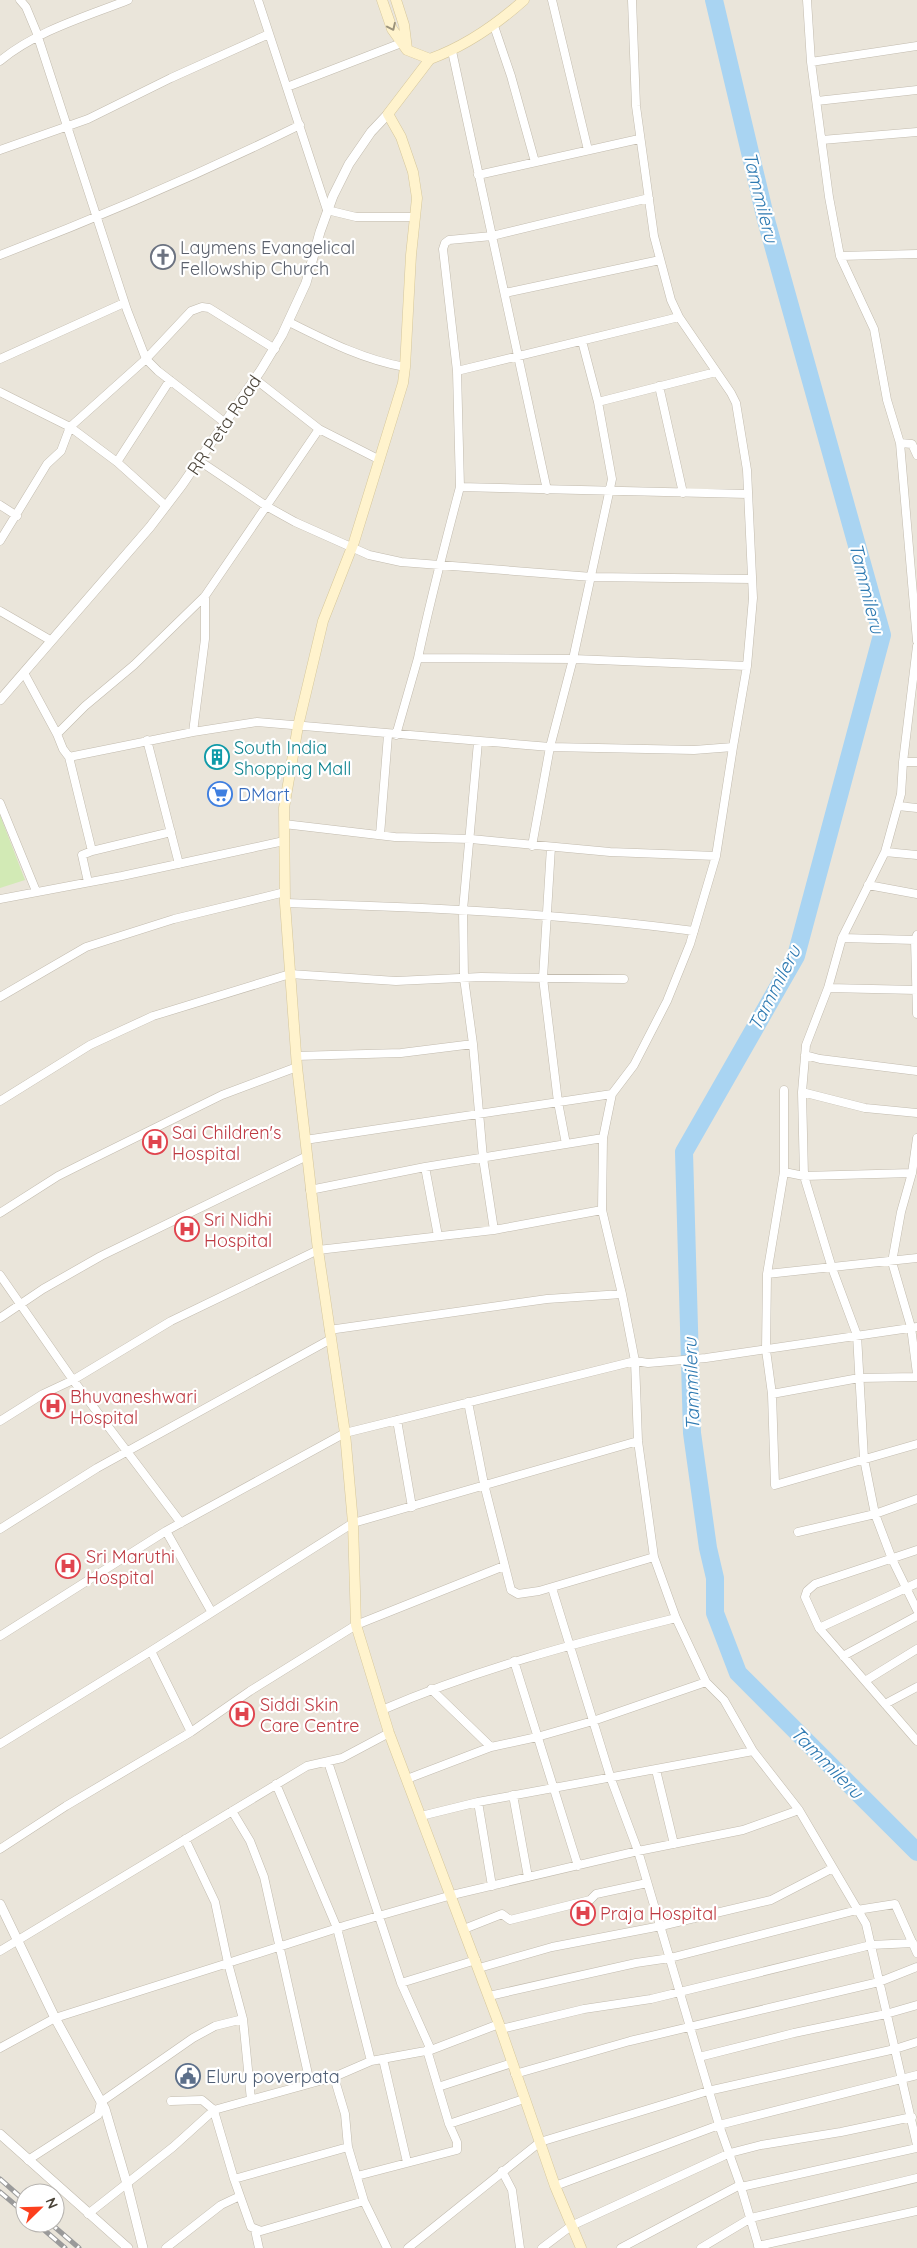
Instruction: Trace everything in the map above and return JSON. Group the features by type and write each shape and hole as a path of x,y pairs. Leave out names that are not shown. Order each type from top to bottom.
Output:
{"main road":[{"path":"382,0 392,29 405,45 430,59"},
{"path":"396,0 404,25 405,45"},
{"path":"524,0 494,26 452,51 430,59 388,114 401,138 413,172 417,198 403,383 352,546 323,621 298,726 284,808 285,903 296,1067 318,1250 345,1433 353,1523 356,1625 389,1733 452,1895 555,2186 581,2248"}],"street":[{"path":"20,0 26,6 38,36 124,304 146,359 224,422"},
{"path":"0,61 16,47 38,36 128,0"},
{"path":"258,0 327,210 356,217 415,217"},
{"path":"552,0 588,150"},
{"path":"622,2248 741,2186 917,2144 913,2113 886,2014 866,1924 799,1810 753,1751 724,1700 706,1682 676,1618 654,1556 638,1441 635,1361 622,1294 602,1210 603,1138 612,1094 634,1065 668,1001 694,931 716,856 732,747 747,666 753,598 747,470 736,403 678,317 654,236 639,139 632,0"},
{"path":"807,0 810,62 829,197 840,256 874,329 887,400 900,442 917,641"},
{"path":"494,26 511,76 534,162"},
{"path":"0,150 68,128 270,34"},
{"path":"287,87 405,45"},
{"path":"810,62 917,46"},
{"path":"452,51 547,490"},
{"path":"817,101 917,90"},
{"name":"RR Peta Road","path":"0,700 166,506 275,349 306,283 327,210 349,164 371,132 388,114"},
{"path":"0,255 97,218 206,171 300,125"},
{"path":"822,140 917,132"},
{"path":"478,175 639,139"},
{"path":"380,835 392,735 418,658 432,590 460,486 458,370 443,249 445,243 449,240 492,236 649,198"},
{"path":"840,256 917,254"},
{"path":"505,293 660,260"},
{"path":"0,359 124,304"},
{"path":"0,541 47,464 61,451 70,427 146,359 191,311 202,307 209,308 275,349"},
{"path":"458,370 678,317"},
{"path":"289,322 350,351 387,364 405,367"},
{"path":"532,846 550,747 592,577 612,479 598,402 582,341"},
{"path":"598,402 716,372"},
{"path":"255,379 320,429 380,460"},
{"path":"116,462 170,380"},
{"path":"659,386 683,493"},
{"path":"0,392 70,427 116,462 166,506"},
{"path":"57,734 85,706 134,665 205,596 320,429"},
{"path":"900,442 912,444 917,455"},
{"path":"198,460 268,507 295,522 369,555 401,562 592,577 752,579"},
{"path":"460,486 610,492 748,494"},
{"path":"0,505 17,516"},
{"path":"193,732 205,639 205,596"},
{"path":"0,612 50,640"},
{"path":"917,646 914,697 898,806 885,852 842,938 828,988 806,1045 802,1092 804,1176 832,1268 857,1335 864,1459 875,1514 892,1559 917,1610"},
{"path":"418,658 573,659 747,666"},
{"path":"24,672 57,734 62,749 69,757 92,851"},
{"path":"69,757 147,740 256,722 550,747 694,750 732,747"},
{"path":"147,740 179,864"},
{"path":"478,742 471,839 463,910 464,978 473,1044 483,1158 494,1230"},
{"path":"903,762 917,762"},
{"path":"0,803 36,891"},
{"path":"898,806 917,808"},
{"path":"284,824 380,835 471,839 532,846 716,856"},
{"path":"88,882 82,856 92,851 171,832"},
{"path":"0,899 179,864 284,841"},
{"path":"552,847 543,978 558,1102 566,1144"},
{"path":"885,852 917,855"},
{"path":"868,885 917,894"},
{"path":"0,997 86,947 174,919 285,892"},
{"path":"285,903 463,910 629,922 694,931"},
{"path":"842,938 916,937 917,1014"},
{"path":"0,1101 90,1045 153,1016 290,974 396,981 464,978 624,979"},
{"path":"828,988 916,990"},
{"path":"296,1056 401,1052 473,1044"},
{"path":"805,1055 820,1059 917,1071"},
{"path":"0,1213 58,1176 84,1162 222,1095 296,1067"},
{"path":"784,1090 784,1172 767,1274 766,1350 772,1394 775,1485 917,1444"},
{"path":"802,1092 865,1108 917,1113"},
{"path":"305,1140 612,1094"},
{"path":"310,1190 425,1167 603,1138"},
{"path":"772,1394 858,1378 917,1376 914,1327 892,1262 900,1212 912,1173 917,1138"},
{"path":"0,1318 58,1280 102,1256 307,1156"},
{"path":"425,1167 438,1236"},
{"path":"784,1172 804,1176 912,1173"},
{"path":"0,1422 43,1394 73,1380 164,1324 318,1250 494,1230 602,1210"},
{"path":"767,1274 917,1258"},
{"path":"0,1275 73,1380 181,1523"},
{"path":"0,1529 126,1452 330,1335 547,1299 622,1294"},
{"path":"0,1636 166,1531 276,1469 345,1433 635,1361 648,1363 706,1358 914,1327"},
{"path":"468,1402 484,1484 509,1586 514,1592 528,1594 552,1588 654,1556"},
{"path":"398,1420 412,1507"},
{"path":"0,1744 353,1523 638,1441"},
{"path":"798,1532 875,1514 917,1499"},
{"path":"166,1531 211,1611"},
{"path":"917,1550 815,1584 807,1591 805,1597 819,1628 917,1742"},
{"path":"0,1849 66,1806 191,1732 250,1691 356,1625 504,1566"},
{"path":"819,1628 917,1583"},
{"path":"552,1588 611,1779 638,1851 691,2027 708,2091 741,2186 759,2247 917,2211"},
{"path":"843,1656 917,1616"},
{"path":"382,1710 431,1689 514,1661 569,1644 676,1618"},
{"path":"865,1681 917,1649"},
{"path":"151,1651 191,1732"},
{"path":"514,1661 578,1866"},
{"path":"407,1779 491,1747 537,1737 593,1721 706,1682"},
{"path":"885,1704 917,1687"},
{"path":"431,1689 491,1747"},
{"path":"908,1731 917,1726"},
{"path":"0,1951 276,1784 312,1764 342,1758 389,1733"},
{"path":"421,1816 513,1795 611,1779 753,1751"},
{"path":"328,1762 401,1983 429,2050 438,2087 457,2142 457,2150 356,2176"},
{"path":"656,1770 674,1844"},
{"path":"276,1784 337,1928 371,2061"},
{"path":"513,1795 528,1878"},
{"path":"478,1802 492,1886"},
{"path":"0,2048 55,2018 337,1928 452,1895 638,1851 743,1830 799,1810"},
{"path":"232,1811 250,1841 264,1877 310,2083"},
{"path":"185,1839 215,1902 228,1963 243,2019 251,2100"},
{"path":"401,1983 552,1947 660,1926 771,1900 833,1868"},
{"path":"464,1929 502,1914 510,1920 590,1900 596,1894 647,1884"},
{"path":"0,1904 55,2018 101,2102 127,2184 142,2248"},
{"path":"489,1996 636,1963 670,1958 857,1910 895,1904 917,1953"},
{"path":"88,2214 173,2147 214,2110 334,2077 371,2061 429,2050 500,2027 584,2009 651,1999 871,1945 913,1943"},
{"path":"515,2074 630,2041 879,1982 917,1967"},
{"path":"699,2057 794,2033 886,2014 917,2004"},
{"path":"28,2160 98,2115 101,2102 193,2038 215,2026 243,2019"},
{"path":"408,2248 540,2142 708,2091 895,2049 917,2042"},
{"path":"383,2059 407,2162"},
{"path":"438,2087 512,2063"},
{"path":"555,2186 719,2125 917,2075"},
{"path":"334,2077 345,2114 348,2147 356,2176 364,2201 387,2248"},
{"path":"450,2124 524,2099"},
{"path":"171,2101 202,2100 214,2110 234,2179 251,2227 255,2230 261,2231 364,2201"},
{"path":"542,2248 571,2226 730,2153 761,2145 841,2132 913,2113"},
{"path":"0,2134 128,2248"},
{"path":"234,2179 348,2147"},
{"path":"502,2171 512,2190 520,2248"},
{"path":"701,2248 751,2218 917,2178"},
{"path":"166,2248 221,2205 240,2196"},
{"path":"255,2230 259,2248"}],"shaded area":[{"path":"0,0 917,0 917,2248 0,2248"}],"green space":[{"path":"0,815 25,880 0,888"}],"waterway":[{"name":"Tammileru","path":"714,0 766,220 882,635 796,956 684,1152 692,1433 708,1548 715,1578 715,1613 738,1673 917,1852"}],"railway":[{"path":"0,2179 15,2192"},
{"path":"0,2192 15,2205"},
{"path":"48,2233 65,2248"},
{"path":"62,2233 79,2248"}],"place":[{"name":"Laymens Evangelical Fellowship Church","path":"163,257"},
{"name":"South India Shopping Mall","path":"217,757"},
{"name":"DMart","path":"220,794"},
{"name":"Sai Children's Hospital","path":"155,1142"},
{"name":"Sri Nidhi Hospital","path":"187,1229"},
{"name":"Bhuvaneshwari Hospital","path":"53,1406"},
{"name":"Sri Maruthi Hospital","path":"68,1566"},
{"name":"Siddi Skin Care Centre","path":"242,1714"},
{"name":"Praja Hospital","path":"583,1913"},
{"name":"Eluru poverpata","path":"188,2076"}]}
